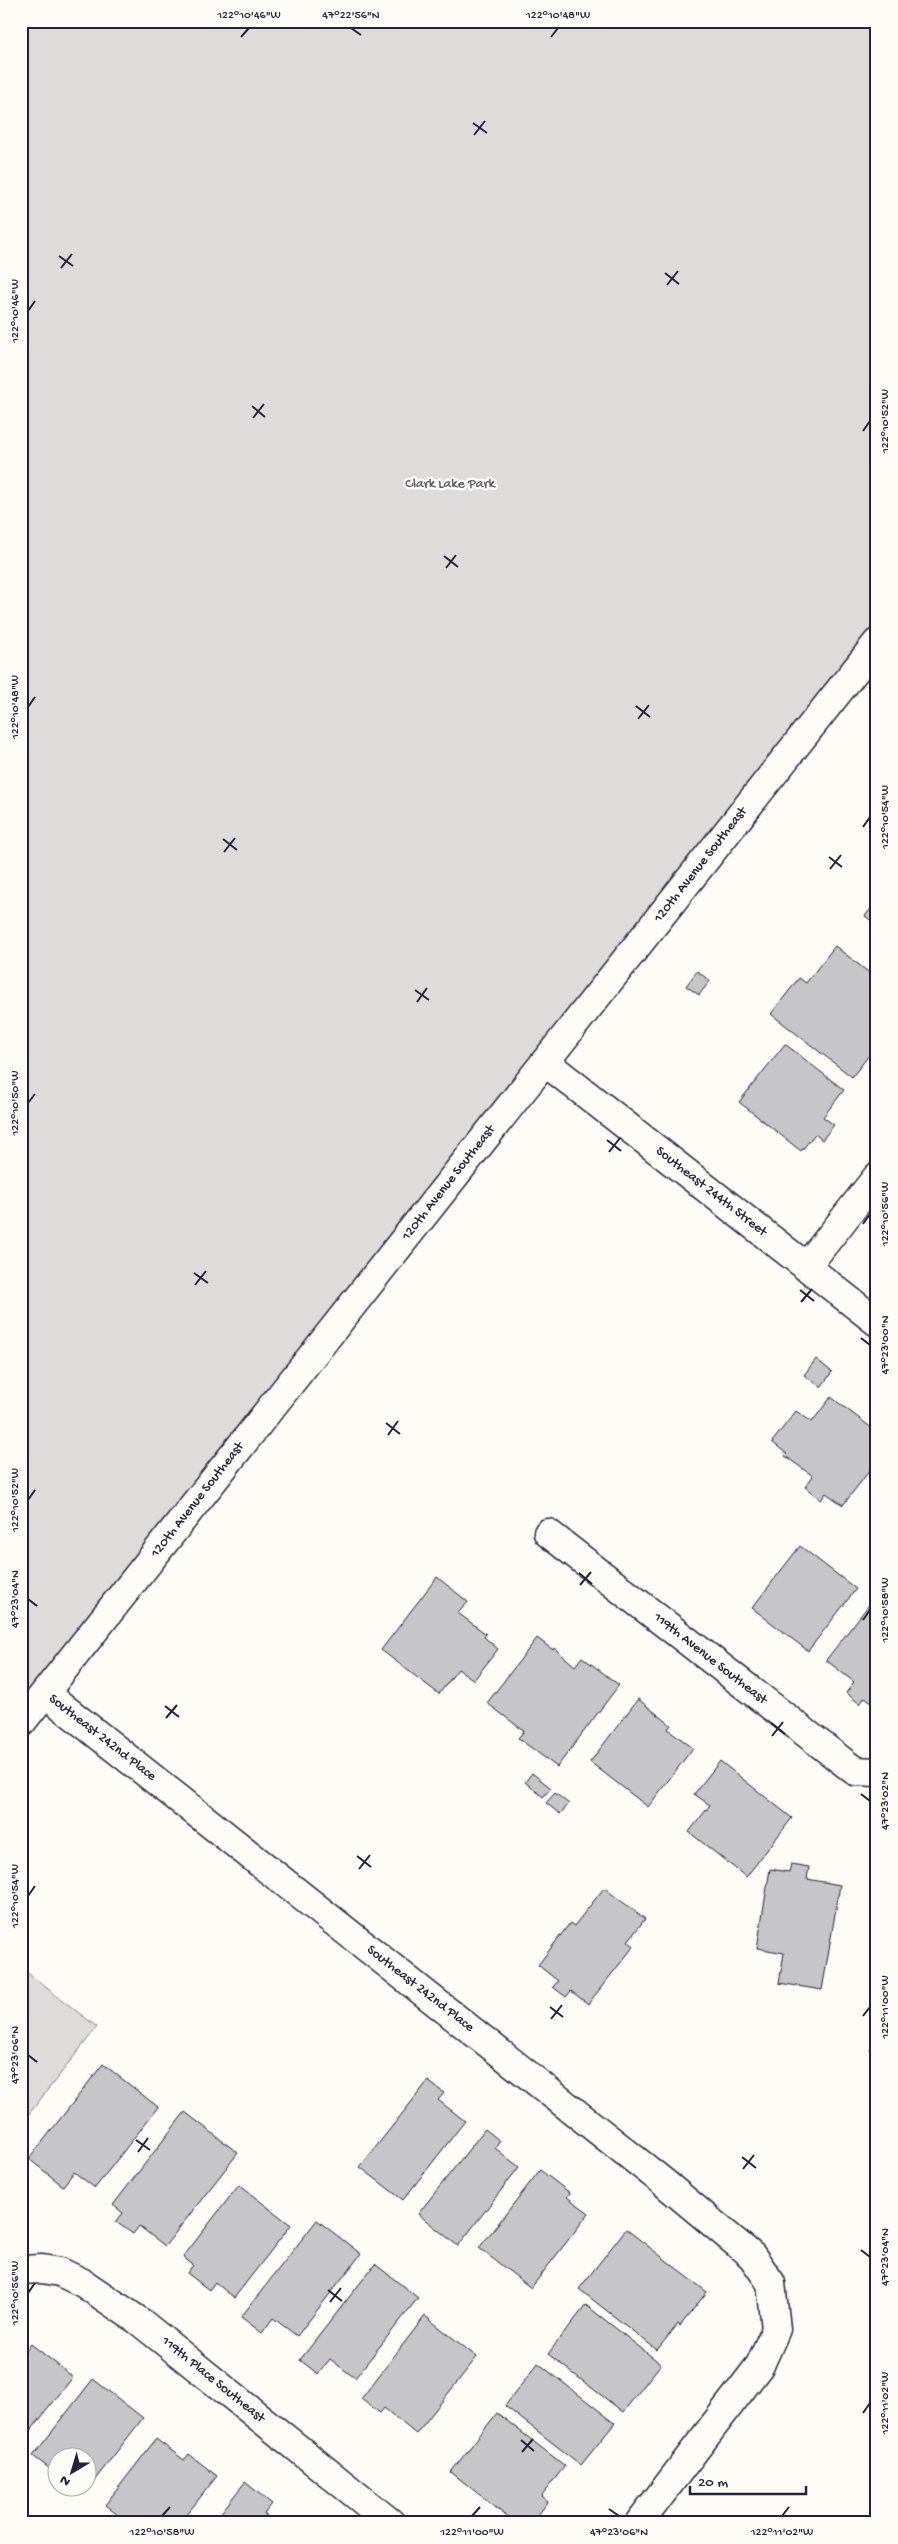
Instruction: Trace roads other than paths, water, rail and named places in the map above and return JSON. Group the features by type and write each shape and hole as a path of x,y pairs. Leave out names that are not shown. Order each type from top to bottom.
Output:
{"street":[{"name":"120th Avenue Southeast","path":"21,1723 877,643"},
{"name":"Southeast 244th Street","path":"545,1062 877,1322"},
{"path":"806,1267 877,1177"},
{"name":"119th Avenue Southeast","path":"548,1533 855,1771 877,1772"},
{"name":"Southeast 242nd Place","path":"45,1693 662,2180 752,2256 771,2283 776,2329 760,2365 639,2523"},
{"name":"119th Place Southeast","path":"21,2270 42,2269 60,2272 83,2283 140,2321 391,2523"}],"park label":[{"name":"Clark Lake Park","path":"450,484"}]}
